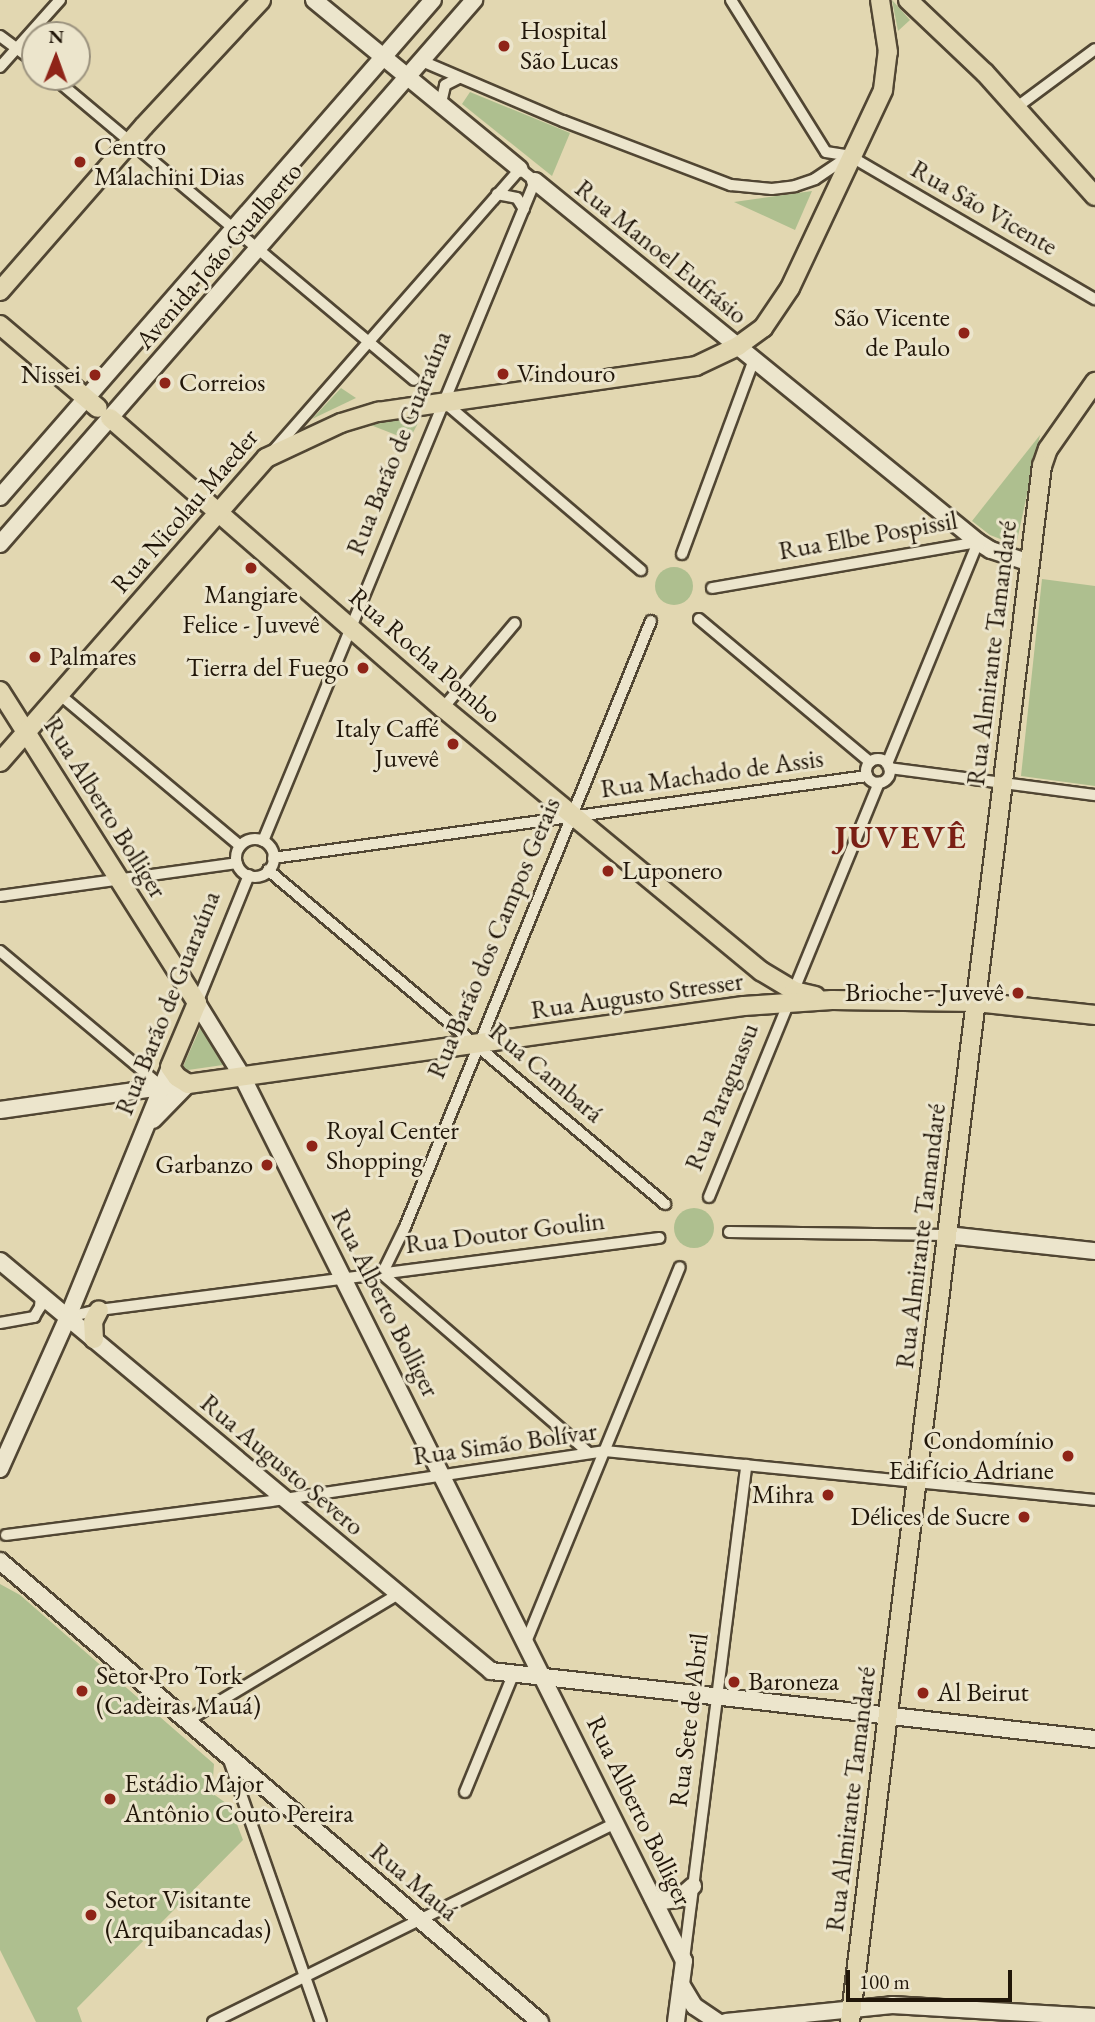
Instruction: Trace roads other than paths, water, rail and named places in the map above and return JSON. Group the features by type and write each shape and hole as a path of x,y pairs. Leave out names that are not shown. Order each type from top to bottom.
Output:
{"main road":[{"path":"0,291 130,141 261,0"},
{"path":"908,0 1017,107 1095,196"},
{"path":"266,458 341,423 402,407 680,369 709,361 738,346 763,328 784,300 887,78 888,52 879,5"},
{"name":"Rua Rocha Pombo","path":"0,325 220,511 443,708 791,997 976,1002"},
{"name":"Rua Almirante Tamandaré","path":"851,2015 1044,457 1095,382"},
{"name":"Rua Nicolau Maeder","path":"0,762 266,458"},
{"name":"Rua Alberto Bolliger","path":"0,691 197,1003"},
{"path":"744,1006 762,991 761,971"},
{"name":"Rua Augusto Stresser","path":"188,1084 744,1006 791,997"},
{"path":"976,1002 1095,1014"},
{"name":"Rua Barão de Guaraúna","path":"170,1067 197,1003"},
{"path":"170,1067 177,1077 188,1084"},
{"path":"94,1339 93,1322 99,1310"}],"street":[{"path":"0,67 60,0"},
{"name":"Rua Manoel Eufrásio","path":"314,0 978,542"},
{"name":"Avenida João Gualberto","path":"0,497 98,408 258,249 474,0"},
{"name":"Rua São Vicente","path":"731,0 826,152 850,156 1095,299"},
{"name":"Avenida João Gualberto","path":"0,544 98,408 235,229 430,2"},
{"path":"0,36 21,50"},
{"path":"1017,107 1095,49"},
{"path":"422,61 682,169 731,186 772,190 796,186 815,179 850,156"},
{"path":"441,103 445,85 459,78"},
{"path":"70,91 414,380"},
{"name":"Rua Nicolau Maeder","path":"266,458 520,169"},
{"name":"Rua Barão de Guaraúna","path":"263,841 535,181"},
{"path":"497,194 517,198 524,209"},
{"path":"682,554 754,359"},
{"path":"444,402 641,570"},
{"path":"870,762 867,776 879,783 888,778 888,766 978,542"},
{"name":"Rua Elbe Pospissil","path":"712,589 978,542 991,550 1030,563"},
{"path":"699,619 870,762"},
{"name":"Rua Barão dos Campos Gerais","path":"382,1274 405,1227 477,1044 574,817 651,621"},
{"path":"443,708 515,623"},
{"path":"59,694 240,846"},
{"path":"870,762 881,760 888,766 1095,795"},
{"name":"Rua Machado de Assis","path":"273,858 867,776"},
{"name":"Rua Paraguassu","path":"709,1197 879,783"},
{"path":"248,840 263,841 270,848 273,858 268,870 260,875 249,875 237,863 240,846 248,840"},
{"path":"0,896 237,863"},
{"name":"Rua Cambará","path":"268,870 665,1204"},
{"name":"Rua Barão de Guaraúna","path":"197,1003 249,875"},
{"path":"0,951 162,1087"},
{"name":"Rua Alberto Bolliger","path":"197,1003 242,1076 684,1961"},
{"path":"189,1021 201,1021 213,1029"},
{"name":"Rua Barão de Guaraúna","path":"0,1469 68,1317 170,1067"},
{"name":"Rua Barão de Guaraúna","path":"136,1151 159,1112 188,1084"},
{"name":"Rua Augusto Stresser","path":"0,1110 188,1084"},
{"path":"729,1232 947,1235 1095,1251"},
{"name":"Rua Doutor Goulin","path":"68,1317 99,1310 659,1238"},
{"name":"Rua Augusto Severo","path":"0,1261 484,1668 544,1679 1095,1739"},
{"path":"526,1642 680,1267"},
{"path":"382,1274 589,1453"},
{"path":"0,1323 34,1317 40,1307 41,1295"},
{"name":"Rua Simão Bolívar","path":"6,1535 284,1499 605,1451 1095,1500"},
{"name":"Rua Sete de Abril","path":"676,2022 746,1465"},
{"name":"Rua Mauá","path":"0,1561 540,2022"},
{"path":"187,1721 397,1595"},
{"path":"465,1792 513,1675"},
{"path":"227,1755 321,2022"},
{"path":"213,2022 615,1823"},
{"path":"653,1898 662,1901 678,1899 693,1886"},
{"path":"681,1984 694,2006 718,2022"},
{"path":"726,2022 851,2015 907,2005 1095,2017"}],"place":[{"name":"Hospital São Lucas","path":"504,46"},
{"name":"Centro Malachini Dias","path":"80,162"},
{"name":"São Vicente de Paulo","path":"964,333"},
{"name":"Vindouro","path":"503,374"},
{"name":"Nissei","path":"95,375"},
{"name":"Correios","path":"165,383"},
{"name":"Mangiare Felice - Juvevê","path":"251,568"},
{"name":"Palmares","path":"35,657"},
{"name":"Tierra del Fuego","path":"363,668"},
{"name":"Italy Caffé Juvevê","path":"453,744"},
{"name":"Luponero","path":"608,871"},
{"name":"Brioche - Juvevê","path":"1018,993"},
{"name":"Royal Center Shopping","path":"312,1146"},
{"name":"Garbanzo","path":"267,1165"},
{"name":"Condomínio Edifício Adriane","path":"1068,1456"},
{"name":"Mihra","path":"828,1495"},
{"name":"Délices de Sucre","path":"1024,1517"},
{"name":"Baroneza","path":"734,1682"},
{"name":"Setor Pro Tork (Cadeiras Mauá)","path":"82,1691"},
{"name":"Al Beirut","path":"923,1693"},
{"name":"Estádio Major Antônio Couto Pereira","path":"110,1799"},
{"name":"Setor Visitante (Arquibancadas)","path":"91,1915"}],"district":[{"name":"JUVEVÊ","path":"901,837"}]}
